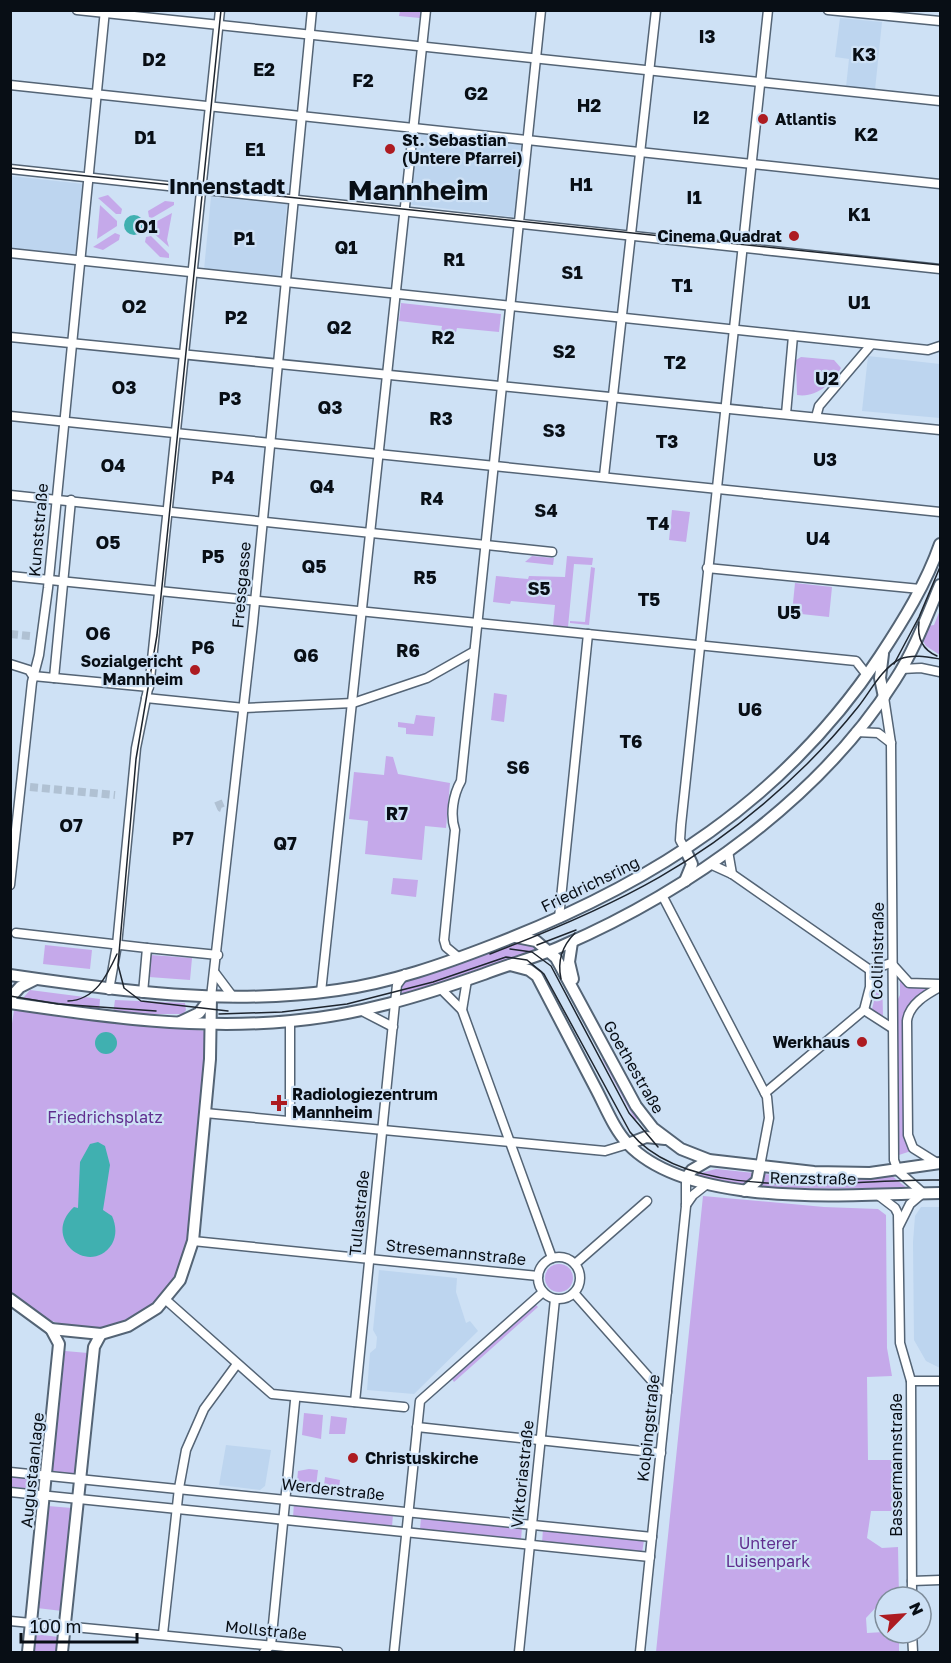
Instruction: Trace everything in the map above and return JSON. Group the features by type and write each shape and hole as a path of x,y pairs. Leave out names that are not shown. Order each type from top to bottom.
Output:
{"main road":[{"name":"Friedrichsring","path":"10,975 109,990 212,997 321,992 368,985 406,974 560,918 686,851 734,816 795,763 842,710 883,651 920,589 940,544"},
{"path":"10,1003 106,1017 177,1023 228,1025 290,1022 363,1011 395,1003 572,942 685,881 728,851 810,781 856,732 884,697 902,669 940,585"},
{"path":"883,651 880,678 884,697"},
{"path":"685,881 692,864 686,851"},
{"path":"513,937 530,939 550,951"},
{"path":"572,942 569,953 572,987"},
{"name":"Goethestraße","path":"550,951 560,962 636,1106 665,1139 681,1149 709,1160 760,1166"},
{"path":"510,965 529,970 537,976 628,1144 655,1166 686,1178 692,1170 709,1160"},
{"path":"10,998 21,987 37,978"},
{"path":"194,995 211,1025"},
{"path":"177,1023 192,1010 194,995"},
{"path":"177,1023 203,1010 212,997"},
{"path":"10,1299 51,1329 101,1334 134,1324 166,1300 185,1269 193,1241 205,1113 212,997"},
{"path":"210,1047 228,1025"},
{"path":"628,1144 646,1137 665,1139"},
{"name":"Renzstraße","path":"760,1166 824,1172 870,1173 939,1163"},
{"path":"745,1191 757,1181 760,1166"},
{"name":"Renzstraße","path":"686,1178 745,1191 940,1193"},
{"name":"Augustaanlage","path":"28,1653 59,1353 59,1344 51,1329"},
{"path":"62,1653 94,1347 101,1334"}],"street":[{"path":"78,10 760,84 940,101"},
{"path":"109,990 117,945 136,748 149,687 220,10"},
{"name":"Fressgasse","path":"212,997 255,601 312,10"},
{"path":"321,992 426,10"},
{"path":"458,957 446,947 444,940 455,830 452,821 456,791 461,781 500,385 541,10"},
{"path":"604,476 656,10"},
{"path":"686,851 680,840 699,645 768,10"},
{"path":"828,10 940,21"},
{"name":"Kunststraße","path":"10,885 33,676 39,655 49,579 105,12"},
{"path":"10,85 940,184"},
{"path":"10,169 940,268"},
{"path":"10,253 938,350"},
{"path":"786,414 793,336"},
{"path":"10,337 940,430"},
{"path":"816,417 819,406 870,346"},
{"path":"10,416 940,512"},
{"path":"10,495 552,552"},
{"path":"54,678 71,500"},
{"path":"707,568 920,589"},
{"path":"10,576 159,589 255,601 856,661 867,675"},
{"path":"560,918 588,634"},
{"path":"146,699 244,708 353,703 427,678 473,652"},
{"path":"10,664 29,670 33,676 149,687"},
{"path":"902,669 921,668 940,672"},
{"name":"Collinistraße","path":"884,697 891,743 893,912 891,963 894,1160 897,1169"},
{"path":"856,732 878,733 891,743"},
{"path":"728,851 732,874"},
{"path":"710,864 732,874 870,970"},
{"path":"662,895 765,1093 769,1119 760,1166"},
{"path":"16,933 218,955"},
{"path":"143,993 147,948"},
{"path":"870,970 891,963 909,983 940,985"},
{"path":"765,1093 864,1010 870,987 870,970"},
{"path":"215,973 233,997"},
{"name":"Tullastraße","path":"355,1402 397,985 406,974"},
{"path":"462,1010 467,980"},
{"path":"939,1163 913,1148 908,1135 907,1021 910,1010 940,985"},
{"path":"441,989 462,1010 552,1258"},
{"path":"864,1010 892,1028"},
{"path":"363,1011 393,1027"},
{"path":"290,1022 290,1120"},
{"path":"205,1113 605,1151 628,1144"},
{"path":"897,1169 923,1193 910,1204 899,1226"},
{"name":"Kolpingstraße","path":"640,1653 686,1206 686,1178"},
{"path":"686,1206 693,1195 707,1184"},
{"name":"Bassermannstraße","path":"876,1194 895,1208 899,1226 900,1343 911,1382 912,1585"},
{"path":"575,1264 647,1201"},
{"name":"Stresemannstraße","path":"193,1241 538,1276"},
{"path":"565,1257 575,1264 580,1276 574,1293 555,1299 543,1292 538,1276 542,1265 552,1258 565,1257"},
{"path":"394,1653 420,1401 543,1292"},
{"path":"574,1293 660,1390 667,1392"},
{"name":"Viktoriastraße","path":"519,1653 555,1299"},
{"path":"166,1300 272,1394 404,1407"},
{"path":"163,1634 179,1488 186,1450 197,1421 218,1387 237,1364"},
{"path":"911,1382 940,1381"},
{"path":"264,1653 271,1646 295,1401"},
{"path":"417,1427 661,1453"},
{"name":"Werderstraße","path":"10,1472 652,1537"},
{"path":"10,1492 650,1557"},
{"path":"912,1581 940,1580"},
{"name":"Mollstraße","path":"10,1621 65,1624 338,1653"},
{"path":"241,1642 246,1653"}],"shaded area":[{"path":"840,18 882,22 875,90 846,87 849,59 835,57"},
{"path":"415,133 524,142 515,217 406,204"},
{"path":"11,176 84,184 75,256 11,250"},
{"name":"P1","path":"211,197 287,204 280,277 204,270"},
{"path":"134,215 141,218 144,225 141,232 134,235 127,232 124,225 127,218"},
{"path":"868,356 940,364 940,418 862,411"},
{"path":"106,1032 114,1035 117,1043 114,1051 106,1054 98,1051 95,1043 98,1035"},
{"path":"98,1142 105,1146 110,1165 103,1210 112,1216 115,1234 114,1241 103,1253 92,1257 72,1250 65,1241 62,1231 65,1219 74,1207 78,1208 80,1162 90,1144"},
{"path":"921,1207 940,1207 940,1368 926,1361 914,1340 913,1242 915,1216"},
{"path":"379,1270 457,1278 456,1292 466,1323 470,1321 478,1331 414,1394 367,1390 370,1353 376,1348 377,1337 373,1330"},
{"path":"226,1445 271,1450 265,1486 260,1490 219,1485"}],"green space":[{"path":"400,11 421,11 420,18 399,16"},
{"path":"108,195 122,209 121,214 116,214 98,198"},
{"path":"165,201 174,202 174,205 152,218 149,217 148,211"},
{"path":"100,205 117,221 117,226 97,239"},
{"path":"172,213 167,240 169,247 150,230 150,225"},
{"path":"115,233 120,235 119,240 103,250 93,247"},
{"path":"151,236 169,254 169,258 160,257 145,242 146,237"},
{"path":"401,303 501,314 499,332 457,328 456,332 441,331 442,326 399,321"},
{"path":"801,357 834,360 841,368 833,379 817,392 797,395 796,360"},
{"path":"672,510 690,512 686,542 669,540"},
{"path":"532,556 554,558 553,565 525,562"},
{"path":"567,556 593,558 592,565 574,564 568,627 553,626 555,605 511,601 510,604 493,602 496,576 528,579 529,576 565,577"},
{"path":"591,567 595,568 589,625 570,623 570,621 585,622"},
{"path":"795,583 832,587 829,617 792,613"},
{"path":"940,610 940,655 926,646 921,638 927,626 934,625"},
{"path":"494,693 507,695 504,722 491,720"},
{"path":"416,715 435,717 433,736 406,734 406,728 398,727 398,722 414,724"},
{"path":"386,756 393,757 398,774 450,783 446,828 425,826 422,860 365,854 368,821 349,819 354,772 384,775"},
{"path":"393,878 418,880 416,897 391,894"},
{"path":"514,943 528,943 541,949 405,995 401,992 403,982"},
{"path":"45,945 92,950 90,969 43,964"},
{"path":"151,955 192,958 190,980 149,977"},
{"path":"882,970 883,1017 872,1009 876,993 875,974"},
{"path":"900,980 912,987 928,989 910,1004 903,1018 905,1136 911,1151 899,1155 896,1003 900,995"},
{"path":"30,990 100,999 99,1012 25,1001 24,997"},
{"path":"115,1000 185,1003 186,1010 183,1014 113,1014"},
{"name":"Friedrichsplatz","path":"14,1010 207,1031 191,1220 185,1256 176,1278 161,1299 128,1322 103,1328 67,1325 46,1319 28,1309 11,1292 10,1037"},
{"path":"605,1058 639,1118 635,1120 602,1059"},
{"path":"716,1169 804,1178 891,1175 908,1189 759,1188 693,1175"},
{"name":"Unterer Luisenpark","path":"703,1196 824,1207 878,1209 886,1215 887,1348 892,1376 867,1377 868,1460 897,1460 898,1511 871,1511 867,1538 882,1548 898,1547 899,1585 873,1585 873,1610 866,1618 867,1633 873,1633 873,1645 899,1645 899,1652 656,1652"},
{"path":"559,1264 569,1268 573,1278 569,1288 559,1292 549,1288 545,1278 549,1268"},
{"path":"536,1305 538,1307 454,1382 452,1379"},
{"path":"65,1351 88,1353 75,1474 51,1471"},
{"path":"304,1413 323,1415 321,1439 302,1435"},
{"path":"331,1416 347,1418 345,1434 329,1434"},
{"path":"318,1470 315,1494 296,1492 298,1471"},
{"path":"10,1475 35,1477 34,1489 11,1487"},
{"path":"325,1477 340,1480 338,1496 323,1495"},
{"path":"294,1503 393,1514 392,1527 293,1517"},
{"path":"48,1506 72,1508 62,1611 37,1608"},
{"path":"421,1517 522,1527 521,1540 420,1530"},
{"path":"543,1529 644,1540 642,1553 542,1543"},
{"path":"34,1634 59,1637 57,1652 33,1652"}],"tunnel":[{"path":"10,634 30,636"},
{"path":"30,787 115,795"},
{"path":"218,801 224,809"}],"tram line":[{"path":"221,10 157,635 136,759 118,965 124,988 141,1001 228,1011"},
{"path":"10,168 940,265"},
{"path":"894,664 919,617 940,567"},
{"path":"919,622 922,643 937,656"},
{"path":"490,954 579,918 659,877 697,854 734,828 807,764 846,722 882,674 894,663 900,659 920,656 940,659"},
{"path":"537,945 576,930"},
{"path":"561,979 562,954 575,933"},
{"path":"510,949 532,952 551,966 629,1113 658,1147"},
{"path":"68,1001 77,1000 93,991 104,978 117,954"},
{"path":"219,1014 282,1012 347,1004 433,982 506,957 527,960 544,974 630,1132 657,1156 692,1171 732,1180 820,1184 940,1180"},
{"path":"10,996 58,1004 156,1011"}],"place":[{"name":"Atlantis","path":"763,119"},
{"name":"St. Sebastian (Untere Pfarrei)","path":"390,149"},
{"name":"Cinema Quadrat","path":"794,236"},
{"name":"Sozialgericht Mannheim","path":"195,670"},
{"name":"Werkhaus","path":"862,1042"},
{"name":"Radiologiezentrum Mannheim","path":"279,1103"},
{"name":"Christuskirche","path":"353,1458"}],"district":[{"name":"I3","path":"707,37"},
{"name":"K3","path":"864,55"},
{"name":"D2","path":"154,60"},
{"name":"E2","path":"264,70"},
{"name":"F2","path":"363,81"},
{"name":"G2","path":"476,94"},
{"name":"H2","path":"589,106"},
{"name":"I2","path":"701,118"},
{"name":"K2","path":"866,135"},
{"name":"D1","path":"145,138"},
{"name":"E1","path":"255,150"},
{"name":"H1","path":"581,185"},
{"name":"Innenstadt","path":"227,186"},
{"name":"Mannheim","path":"418,190"},
{"name":"I1","path":"694,198"},
{"name":"K1","path":"859,215"},
{"name":"O1","path":"146,227"},
{"name":"P1","path":"244,239"},
{"name":"Q1","path":"346,248"},
{"name":"R1","path":"454,260"},
{"name":"S1","path":"572,273"},
{"name":"T1","path":"682,286"},
{"name":"U1","path":"859,303"},
{"name":"O2","path":"134,307"},
{"name":"P2","path":"236,318"},
{"name":"Q2","path":"339,328"},
{"name":"R2","path":"443,338"},
{"name":"S2","path":"564,352"},
{"name":"T2","path":"675,363"},
{"name":"U2","path":"827,379"},
{"name":"O3","path":"124,388"},
{"name":"P3","path":"230,399"},
{"name":"Q3","path":"330,408"},
{"name":"R3","path":"441,419"},
{"name":"S3","path":"554,431"},
{"name":"T3","path":"667,442"},
{"name":"U3","path":"825,460"},
{"name":"O4","path":"113,466"},
{"name":"P4","path":"223,478"},
{"name":"Q4","path":"322,487"},
{"name":"R4","path":"432,499"},
{"name":"S4","path":"546,511"},
{"name":"T4","path":"658,524"},
{"name":"U4","path":"818,539"},
{"name":"O5","path":"108,543"},
{"name":"P5","path":"213,557"},
{"name":"Q5","path":"314,567"},
{"name":"R5","path":"425,578"},
{"name":"S5","path":"539,589"},
{"name":"T5","path":"649,600"},
{"name":"U5","path":"789,613"},
{"name":"O6","path":"98,634"},
{"name":"P6","path":"203,648"},
{"name":"R6","path":"408,651"},
{"name":"Q6","path":"306,656"},
{"name":"U6","path":"750,710"},
{"name":"T6","path":"631,742"},
{"name":"S6","path":"518,768"},
{"name":"R7","path":"397,814"},
{"name":"O7","path":"71,826"},
{"name":"P7","path":"183,839"},
{"name":"Q7","path":"285,844"}]}
